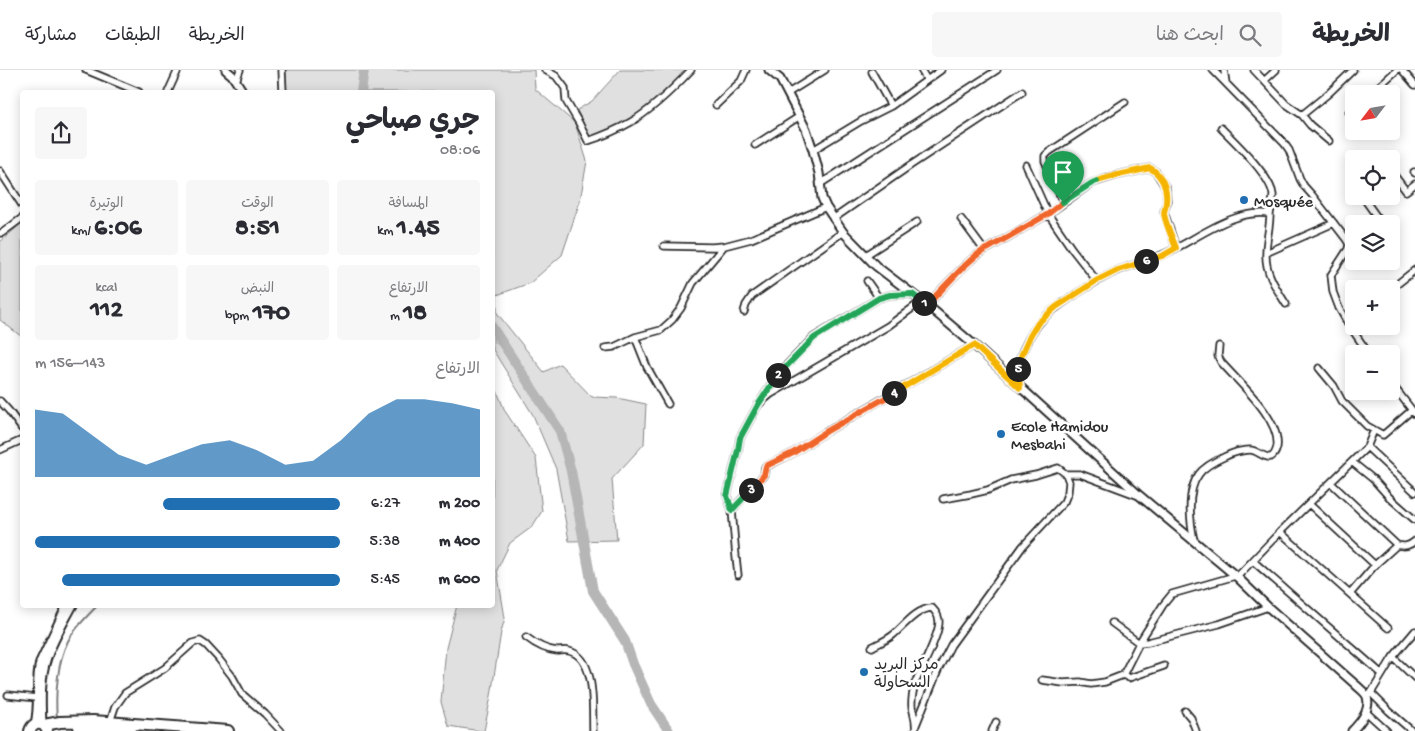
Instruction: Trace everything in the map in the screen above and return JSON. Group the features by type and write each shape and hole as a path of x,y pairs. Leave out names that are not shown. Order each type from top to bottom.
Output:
{"highway":[{"path":"48,727 228,731"},
{"path":"110,727 131,731"}],"street":[{"path":"86,70 134,90"},
{"path":"169,90 178,70"},
{"path":"226,70 242,90"},
{"path":"236,82 240,70"},
{"path":"282,70 282,90"},
{"path":"545,70 556,76 565,88 566,101 588,141 611,133 633,121 663,97 691,70"},
{"path":"716,105 740,81 746,70"},
{"path":"769,70 780,79 806,129 813,150 822,198 826,207 843,232 876,266 925,303 974,345 1140,496 1412,731"},
{"path":"788,93 825,70"},
{"path":"922,70 927,80"},
{"path":"813,150 861,121 891,106 941,70"},
{"path":"820,184 997,70"},
{"path":"1213,70 1284,143 1289,150 1304,186 1345,238"},
{"path":"1224,70 1226,83"},
{"path":"1254,70 1286,104 1302,115 1310,125 1329,141"},
{"path":"1264,81 1276,70"},
{"path":"1302,115 1353,70"},
{"path":"1380,85 1397,70"},
{"path":"1402,70 1415,85"},
{"path":"872,72 891,106"},
{"path":"833,219 1022,92"},
{"path":"1063,202 1045,161 1045,156 1048,152 1125,102"},
{"path":"755,145 800,116"},
{"path":"1221,128 1248,156 1268,182 1273,195 1266,253 1267,268 1271,279 1286,304"},
{"path":"1026,166 1048,214 1096,281"},
{"path":"758,405 771,394 925,303 984,250 1048,214 1092,183 1150,168 1156,172 1166,188 1164,212 1176,248"},
{"path":"0,171 20,202"},
{"path":"1400,183 1406,191 1415,184"},
{"path":"664,246 724,246 750,239 826,207"},
{"path":"1020,388 1018,372 1021,356 1038,323 1056,307 1096,281 1118,270 1162,256 1224,223 1248,214 1270,214"},
{"path":"961,219 984,250"},
{"path":"0,233 20,220"},
{"path":"866,255 917,222"},
{"path":"1266,253 1334,222"},
{"path":"744,312 752,296 843,232"},
{"path":"606,348 614,347 634,337 661,330 672,320 694,283 724,246"},
{"path":"1345,256 1331,275 1333,292 1345,318"},
{"path":"1400,282 1415,270"},
{"path":"867,281 879,298"},
{"path":"738,575 732,510 727,496 740,438 758,405 779,373 814,338 879,298 890,295 912,294"},
{"path":"634,337 647,367 668,404"},
{"path":"732,510 764,475 766,466 793,453 974,345"},
{"path":"1194,542 1190,511 1193,484 1199,473 1213,462 1237,452 1256,451 1266,457 1270,457 1274,455 1277,444 1265,412 1221,362 1218,356 1219,346"},
{"path":"1319,368 1334,386 1342,401 1367,426 1383,435 1413,412 1400,395"},
{"path":"0,402 20,426"},
{"path":"1042,680 1062,684 1080,682 1091,684 1105,682 1123,675 1139,642 1172,594 1236,577 1352,462 1367,446 1374,430"},
{"path":"0,450 20,441"},
{"path":"1367,446 1415,492"},
{"path":"1352,462 1373,479 1390,498 1415,520"},
{"path":"916,728 939,668 951,645 1024,546 1064,502 1068,492 1068,482 1066,474 1058,468 1010,480 988,490 943,499"},
{"path":"1066,474 1080,474 1140,496"},
{"path":"1332,483 1397,545 1410,545 1415,541"},
{"path":"1309,504 1375,565"},
{"path":"1280,532 1388,628"},
{"path":"1350,594 1375,565 1397,545"},
{"path":"1253,561 1382,674"},
{"path":"1112,624 1139,642 1148,642 1219,624 1268,607"},
{"path":"48,727 37,698 38,672 40,662 66,608"},
{"path":"48,727 43,682 46,663 52,646 71,608"},
{"path":"872,647 892,635 916,614 925,609 932,608 936,613 939,621 937,633 913,691 912,705 916,728"},
{"path":"1352,731 1366,712 1369,694 1393,657 1415,630"},
{"path":"526,637 544,648 571,652 582,661 588,670 591,682 593,731"},
{"path":"110,727 115,708 125,693 165,668 193,643 200,642 206,644 218,658 232,676 242,694 281,731"},
{"path":"1393,657 1415,678"},
{"path":"1123,675 1129,678 1164,666"},
{"path":"8,695 37,698"},
{"path":"1185,710 1191,718 1196,731"},
{"path":"1366,712 1387,731"},
{"path":"992,731 996,722"}],"shaded area":[{"path":"284,70 534,70 535,89 575,123 587,161 580,201 562,255 530,283 497,295 497,313 544,372 560,364 592,397 617,398 646,404 644,444 612,479 617,540 569,541 556,469 533,415 495,353 495,90 284,90"},
{"path":"620,70 687,70 633,118 590,138 577,110 592,101"},
{"path":"20,225 20,335 0,320 0,242"},
{"path":"495,388 505,411 536,458 542,511 532,527 510,543 497,570 505,618 484,731 448,726 441,702 446,648 456,608 495,608"}],"waterway":[{"path":"361,90 364,70"},
{"path":"495,332 560,431 571,471 593,591 625,641 651,704 669,731"},
{"path":"57,719 58,679 64,650 74,632 95,608"}],"place":[{"name":"Mosquée","path":"1244,200"},
{"name":"Ecole Hamidou Mesbahi","path":"1001,434"},
{"name":"مركز البريد السحاولة","path":"864,672"}],"route":[{"path":"1150,168 1156,172 1166,188 1164,212 1176,248 1162,256 1118,270 1096,281 1056,307 1038,323 1021,356 1018,372 1020,388 974,345 793,453 766,466 764,475 732,510 727,496 740,438 758,405 779,373 800,351 814,338 879,298 890,295 912,294 927,305 984,250 1048,214 1063,202 1092,183 1150,168"}]}
